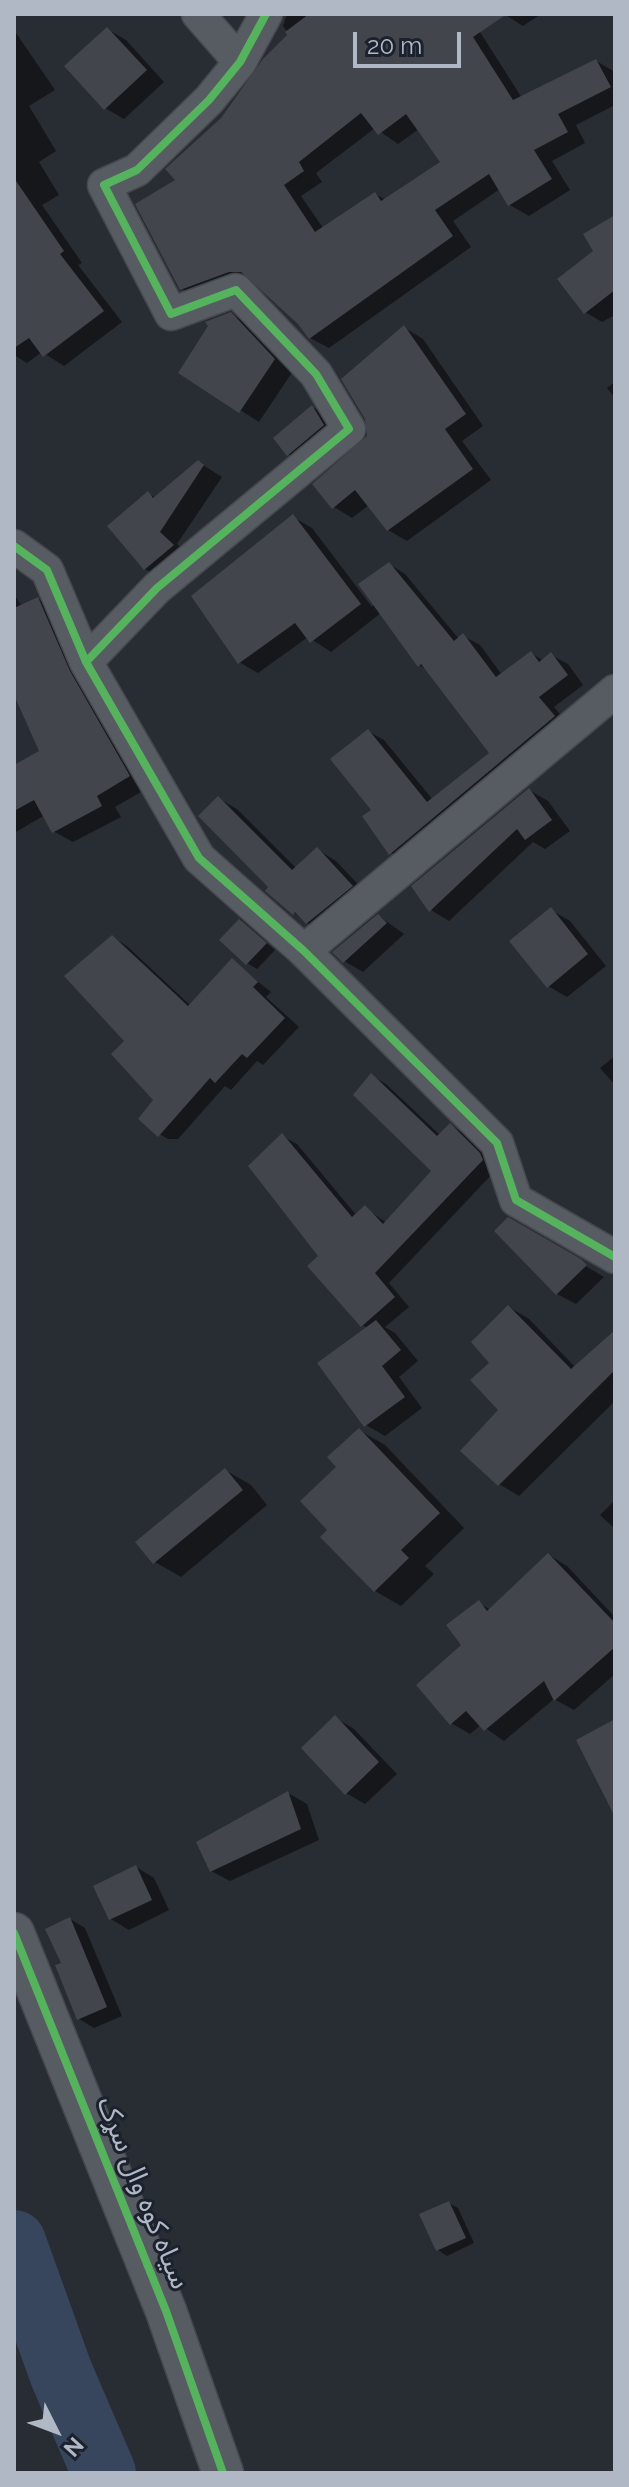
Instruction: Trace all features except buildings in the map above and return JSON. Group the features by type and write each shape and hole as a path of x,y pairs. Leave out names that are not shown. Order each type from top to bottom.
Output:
{"street":[{"path":"198,14 240,62"},
{"path":"86,662 157,588 349,429 316,374 236,290 171,314 104,185 137,170 209,100 240,62 266,14"},
{"path":"14,546 47,570 86,662 199,858 304,951 497,1143 516,1200 615,1257"},
{"path":"304,951 615,691"},
{"name":"سیاه کوه وال سړک","path":"14,1933 166,2311 223,2473"}],"waterway":[{"path":"14,2242 61,2373 104,2473"}],"cycle path":[{"path":"86,662 157,588 349,429 316,374 236,290 171,314 104,185 137,170 209,100 240,62 266,14"},
{"path":"14,546 47,570 86,662 199,858 304,951 497,1143 516,1200 615,1257"},
{"path":"14,1933 166,2311 223,2473"}]}
